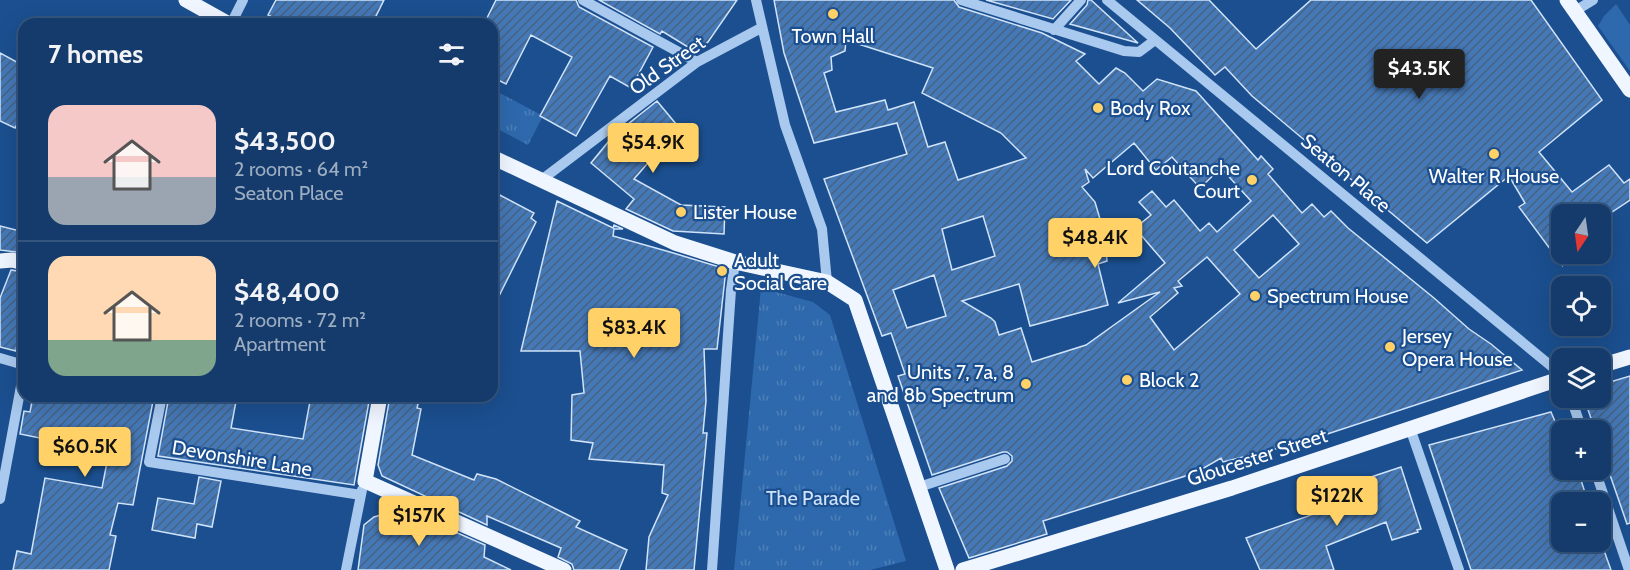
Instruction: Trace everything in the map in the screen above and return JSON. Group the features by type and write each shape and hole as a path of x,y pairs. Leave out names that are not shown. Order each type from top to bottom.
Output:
{"main road":[{"path":"186,0 219,18"},
{"path":"1571,6 1630,90"},
{"path":"498,160 675,243 735,262 827,282 855,300 947,570"},
{"path":"0,261 18,261"},
{"path":"1611,363 1630,357"},
{"name":"Gloucester Street","path":"963,570 1232,488 1551,380"},
{"path":"379,402 363,488 564,570"}],"street":[{"path":"233,18 243,0"},
{"path":"584,0 697,62"},
{"path":"756,0 785,125 822,229 827,282"},
{"path":"961,0 1124,51 1139,52 1155,40"},
{"path":"1054,30 1081,0"},
{"name":"Seaton Place","path":"1107,0 1551,367"},
{"path":"1571,6 1593,0"},
{"name":"Old Street","path":"540,181 697,62 761,28"},
{"path":"712,570 731,290 735,262"},
{"path":"0,358 18,363"},
{"path":"0,499 18,402"},
{"name":"Devonshire Lane","path":"161,402 149,462 363,488"},
{"path":"1410,428 1459,570"},
{"path":"919,488 1005,459"},
{"path":"1598,480 1629,570"},
{"path":"346,570 363,488"}],"green space":[{"path":"1616,4 1630,25 1630,71 1598,26"},
{"path":"498,92 543,116 528,145 498,129"},
{"name":"The Parade","path":"761,288 813,302 830,315 906,561 870,570 734,570"}],"building":[{"path":"276,0 384,0 375,18 274,18 268,15"},
{"path":"496,0 576,0 579,7 653,47 631,88 610,76 576,136 540,116 572,57 531,35 506,84 498,80 498,18 487,18"},
{"path":"599,0 737,0 708,42 696,52 662,31 660,34"},
{"path":"774,0 954,0 959,7 1042,33 1085,54 1076,61 1099,84 1116,68 1125,73 1143,91 1157,79 1196,91 1258,160 1261,156 1273,169 1268,174 1302,213 1312,204 1324,217 1331,211 1348,228 1469,329 1522,370 1303,442 1223,462 1221,458 1195,473 1043,521 1047,534 969,558 939,488 1007,466 1012,461 1012,456 1003,452 932,475 898,376 905,374 891,333 882,336 824,179 907,154 897,123 814,143 784,53","holes":["846,40 933,68 922,93 1001,133 1026,158 958,180 945,142 928,147 914,102 888,110 885,100 836,112 824,73 832,70 831,57 845,51","1134,143 1156,170 1172,157 1200,188 1221,168 1251,201 1217,232 1209,223 1200,231 1174,200 1166,207 1152,191 1139,202 1151,215 1135,228 1165,263 1118,303 1160,292 1086,345 1032,362 1021,328 999,335 995,322 991,318 962,301 1019,284 1030,326 1108,305 1098,264 1107,261 1105,236 1095,202 1082,187 1089,182 1085,169 1093,178","1273,215 1299,244 1259,278 1234,250","983,216 995,256 952,270 942,229","1207,257 1240,294 1174,350 1150,317 1178,293 1174,288 1182,286 1178,281","934,275 946,316 907,328 893,290"]},
{"path":"986,0 1071,0 1053,19"},
{"path":"1088,0 1091,0 1138,43 1070,24 1087,5"},
{"path":"1137,0 1209,0 1256,49 1311,0 1531,0 1602,100 1539,152 1572,192 1609,165 1624,183 1630,179 1630,200 1611,213 1611,204 1551,204 1551,250 1519,207 1525,203 1509,176 1427,243 1252,96 1225,67 1215,75 1170,28"},
{"path":"0,53 18,63 18,123 15,128 0,121"},
{"path":"657,101 686,136 664,154 660,149 634,179 681,205 725,207 724,234 673,231 626,209 634,199 591,163 613,136"},
{"path":"498,194 534,213 531,218 536,222 498,298"},
{"path":"557,201 613,228 614,225 623,229 614,229 613,236 726,269 717,349 704,349 706,401 703,433 707,433 694,570 646,570 649,537 668,495 662,493 664,465 589,459 593,443 571,440 572,395 584,393 580,351 521,351"},
{"path":"0,226 18,230 18,252 0,250"},
{"path":"11,270 18,271 16,351 0,347 0,298"},
{"path":"1630,376 1630,523 1627,524 1611,478 1611,420 1592,420 1587,408 1611,408 1611,382"},
{"path":"32,402 153,402 133,505 118,503 110,535 116,536 109,570 13,570 17,551 31,554 45,478 102,488 109,452 20,434 24,411 30,412"},
{"path":"168,402 236,402 231,428 303,439 310,402 369,402 354,485 158,456"},
{"path":"389,402 418,402 417,408 421,409 412,455 474,480 477,474 496,479 580,521 576,527 627,550 619,570 574,570 572,564 558,557 561,548 487,516 487,525 382,476 378,465"},
{"path":"1551,412 1554,420 1551,420 1551,480 1581,480 1585,492 1551,492 1551,552 1605,552 1611,570 1471,570 1429,445"},
{"path":"1401,467 1421,529 1417,530 1418,532 1392,540 1386,522 1326,546 1334,570 1260,570 1246,538 1376,492 1371,477"},
{"path":"199,477 221,481 212,527 197,524 195,538 152,530 158,498 194,504"},
{"path":"384,514 428,520 485,545 484,557 511,570 358,570 364,525 374,517"}],"place":[{"name":"Town Hall","path":"833,14"},
{"name":"Body Rox","path":"1098,108"},
{"name":"Walter R House","path":"1494,154"},
{"name":"Lord Coutanche Court","path":"1252,180"},
{"name":"Lister House","path":"681,212"},
{"name":"Adult Social Care","path":"722,271"},
{"name":"Spectrum House","path":"1255,296"},
{"name":"Jersey Opera House","path":"1390,347"},
{"name":"Block 2","path":"1127,380"},
{"name":"Units 7, 7a, 8 and 8b Spectrum","path":"1026,384"}]}
